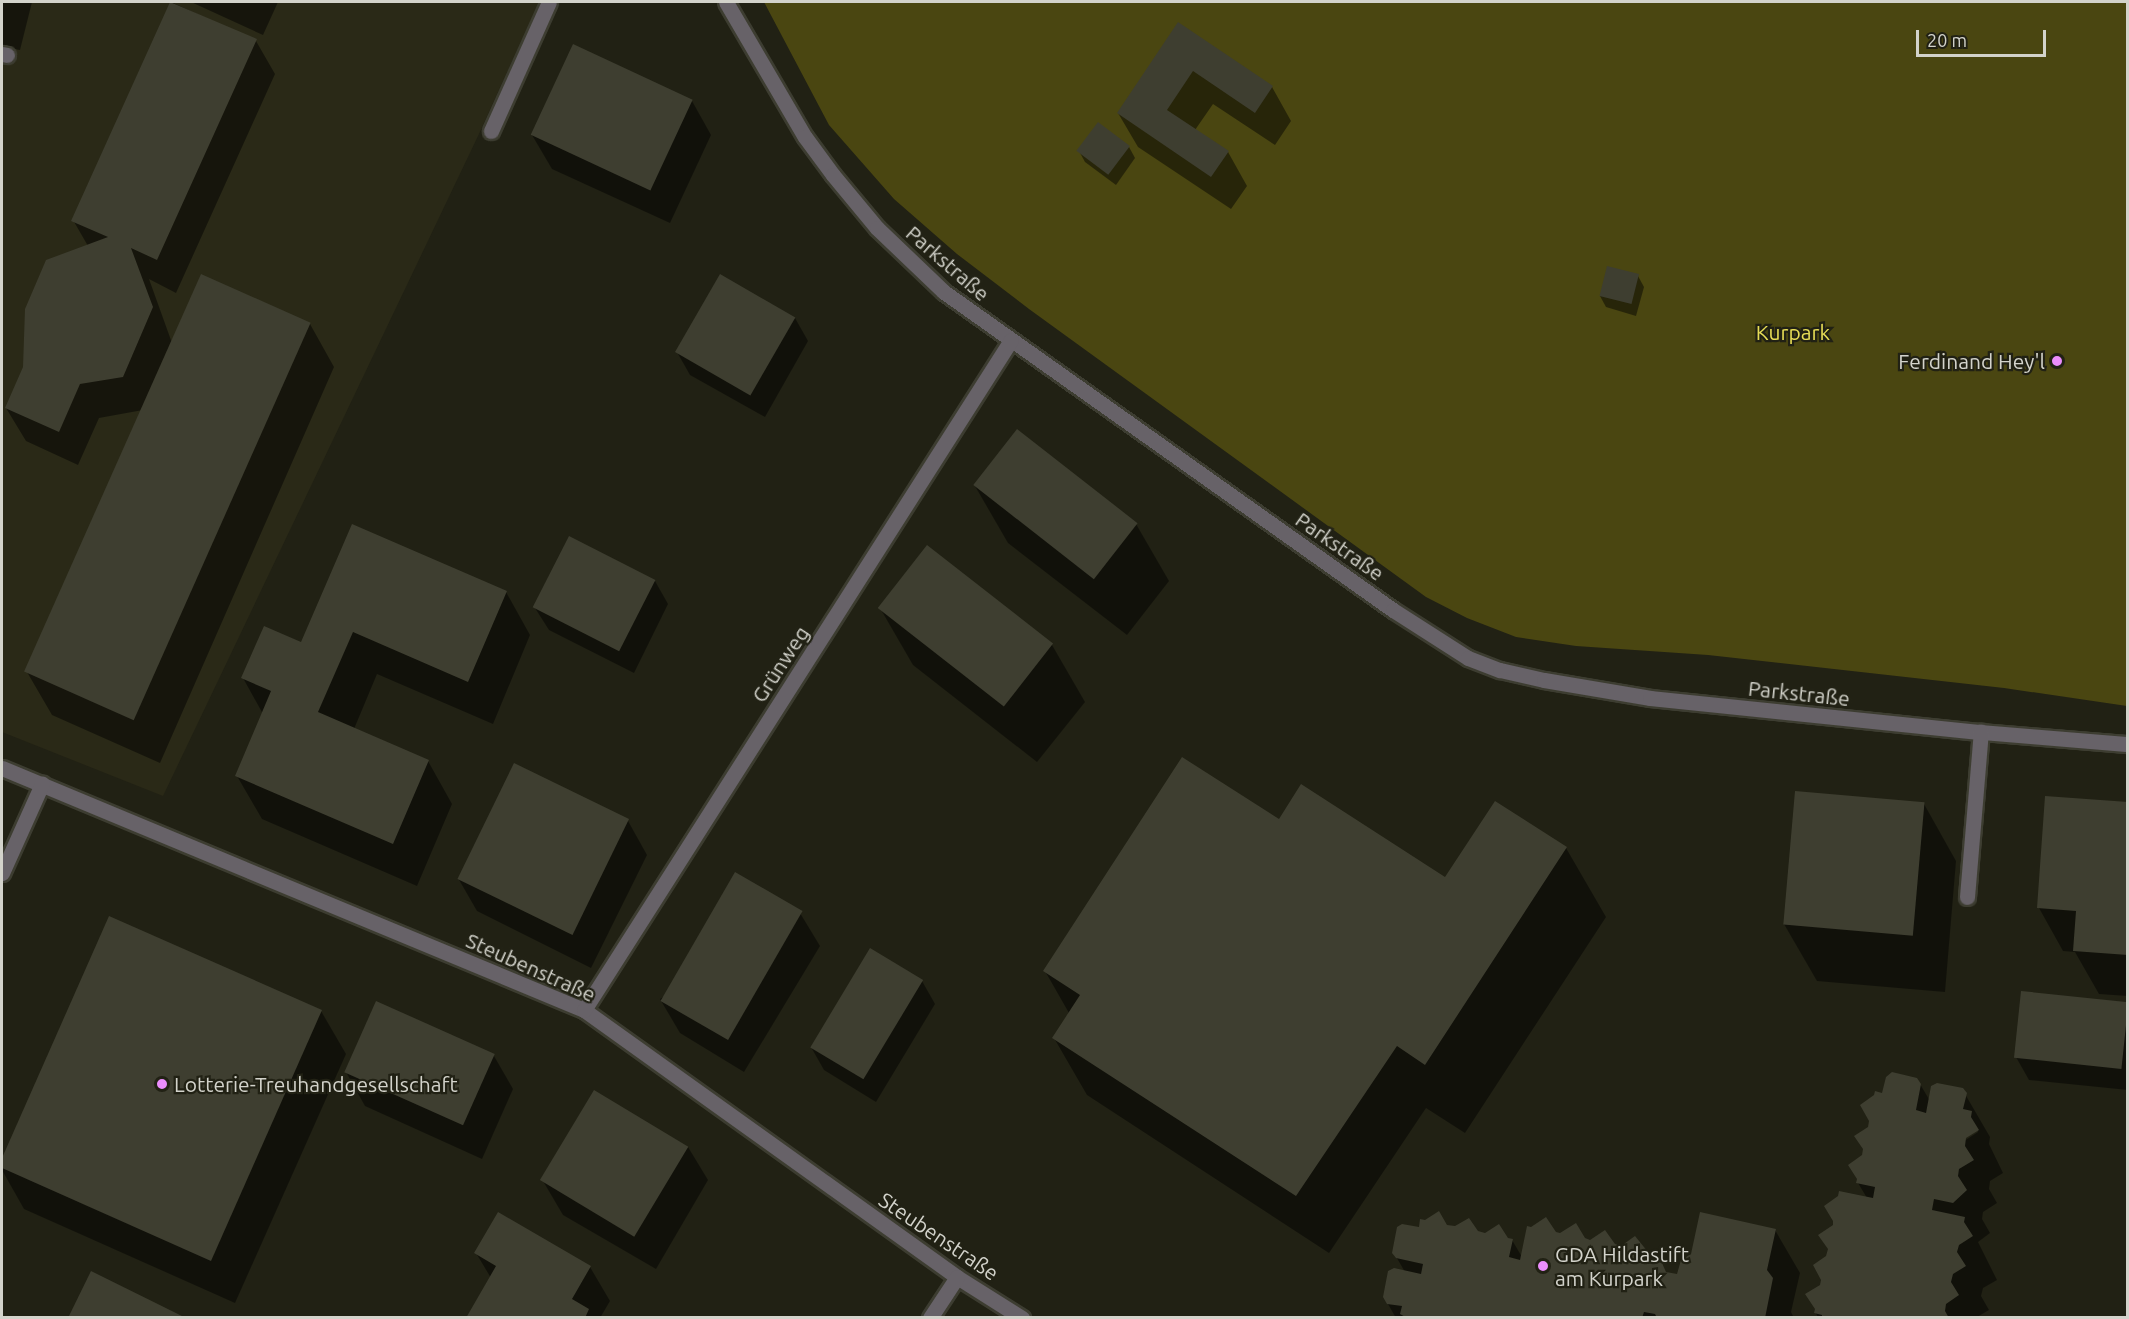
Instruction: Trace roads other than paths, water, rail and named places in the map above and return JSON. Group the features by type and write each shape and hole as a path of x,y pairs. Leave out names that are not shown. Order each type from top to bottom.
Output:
{"street":[{"path":"491,131 549,2"},
{"name":"Parkstraße","path":"726,2 805,137 877,228 944,292 1393,610 1468,658 1500,670 1544,680 1650,698 1981,732 2127,744"},
{"name":"Grünweg","path":"584,1010 1011,340"},
{"path":"1967,897 1981,732"},
{"name":"Steubenstraße","path":"2,768 584,1010 957,1277 1022,1317"},
{"path":"2,873 42,784"},
{"path":"930,1317 957,1277"}],"place":[{"name":"Ferdinand Hey'l","path":"2057,361"},
{"name":"Lotterie-Treuhandgesellschaft","path":"162,1084"},
{"name":"GDA Hildastift am Kurpark","path":"1543,1266"}],"park label":[{"name":"Kurpark","path":"1793,332"}]}
